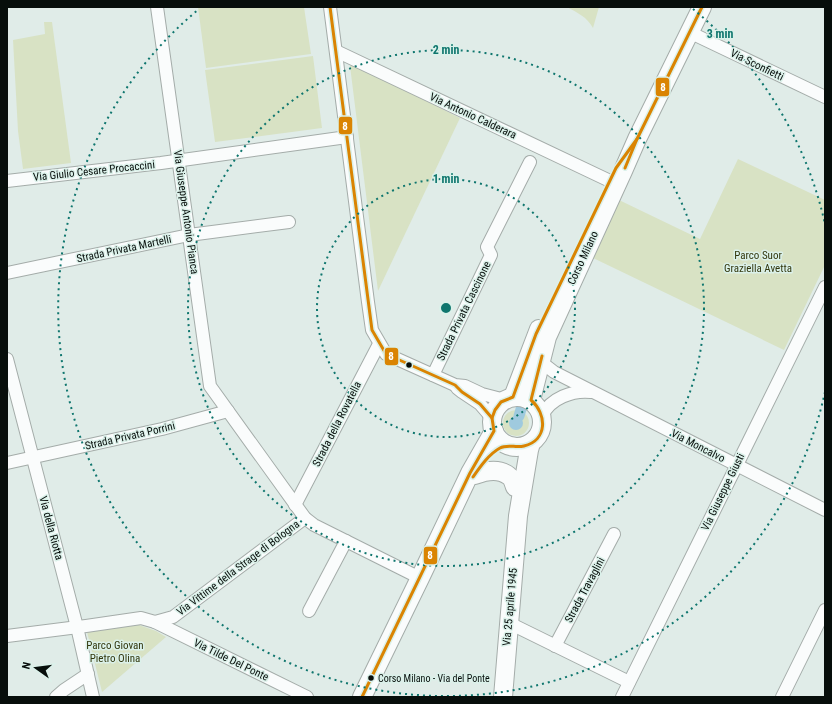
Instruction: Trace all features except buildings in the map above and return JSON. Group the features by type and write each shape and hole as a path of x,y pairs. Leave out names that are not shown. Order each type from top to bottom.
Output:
{"main road":[{"name":"Corso Milano","path":"529,377 542,357 547,336 637,139 702,7"},
{"name":"Corso Milano","path":"529,377 536,334 616,168 637,139"},
{"path":"547,336 545,331 613,183 610,181"},
{"path":"362,697 483,449 493,424 498,406 509,398 529,377"},
{"path":"460,494 498,448 515,455 529,450 531,443 537,437 543,422 535,406 529,377"},
{"path":"509,398 523,397 535,406"},
{"path":"493,424 500,440 515,455"},
{"name":"Via 25 aprile 1945","path":"515,455 515,487 518,516"},
{"name":"Via 25 aprile 1945","path":"503,697 518,516 515,455"},
{"path":"475,475 492,471 498,472 509,476 515,487"}],"street":[{"name":"Via Giuseppe Antonio Pianca","path":"157,7 210,386 228,411"},
{"path":"330,7 372,330 386,354 455,385 465,386 482,394 509,398"},
{"name":"Via Sconfietti","path":"689,32 825,97"},
{"name":"Via Antonio Calderara","path":"336,51 610,181"},
{"name":"Via Giulio Cesare Procaccini","path":"7,181 179,161 347,137"},
{"name":"Strada Privata Cascinone","path":"433,375 491,255 487,247 530,162"},
{"name":"Strada Privata Martelli","path":"7,273 189,235 289,222"},
{"name":"Via Giuseppe Giusti","path":"622,697 736,466 822,299 825,286"},
{"name":"Strada della Rovatella","path":"295,505 379,344"},
{"name":"Via Moncalvo","path":"542,357 545,364 554,372 825,510"},
{"name":"Via della Riotta","path":"7,359 77,627 93,697"},
{"path":"455,385 462,392 480,404 493,424"},
{"path":"535,406 544,411 553,399 590,390"},
{"path":"228,411 306,519"},
{"name":"Strada Privata Porrini","path":"7,463 32,459 162,429 228,411"},
{"name":"Via Vittime della Strage di Bologna","path":"7,636 141,618 155,622 173,617 306,519 314,525 420,578"},
{"name":"Strada Travaglini","path":"555,646 614,534"},
{"path":"309,611 346,541"},
{"path":"782,697 825,610"},
{"name":"Via Tilde Del Ponte","path":"155,622 307,697"},
{"path":"509,623 629,682"},
{"path":"56,697 88,674"}],"green space":[{"path":"198,7 304,7 311,54 206,68"},
{"path":"567,7 599,7 593,28 585,18"},
{"path":"44,22 52,22 71,163 23,169 18,131 13,40 45,34"},
{"path":"313,56 322,128 215,142 205,70"},
{"path":"353,64 460,118 378,291 350,66"},
{"name":"Parco Suor Graziella Avetta","path":"738,159 825,200 825,265 784,350 591,257 619,200 700,239"},
{"path":"516,410 525,414 529,423 525,432 516,436 507,432 503,423 507,414"},
{"name":"Parco Giovan Pietro Olina","path":"139,625 156,631 166,637 102,692 87,632"}],"water":[{"path":"513,416 519,416 523,420 523,426 519,430 513,430 509,426 509,420"}],"waterway":[{"path":"519,416 527,389"}],"transit line":[{"name":"8","path":"330,7 372,330 386,354 455,385 462,392 480,404 492,418"},
{"name":"8","path":"625,168 637,139 702,7"},
{"name":"8","path":"362,697 470,473 494,431 492,418 495,410 501,402 513,397 536,334 616,168 637,139"},
{"name":"8","path":"473,477 485,461 496,451 503,447 524,446 532,443 541,432 542,419 540,412 531,400 542,356"}],"place":[{"name":"Corso Milano - Via del Ponte","path":"371,678"}]}
